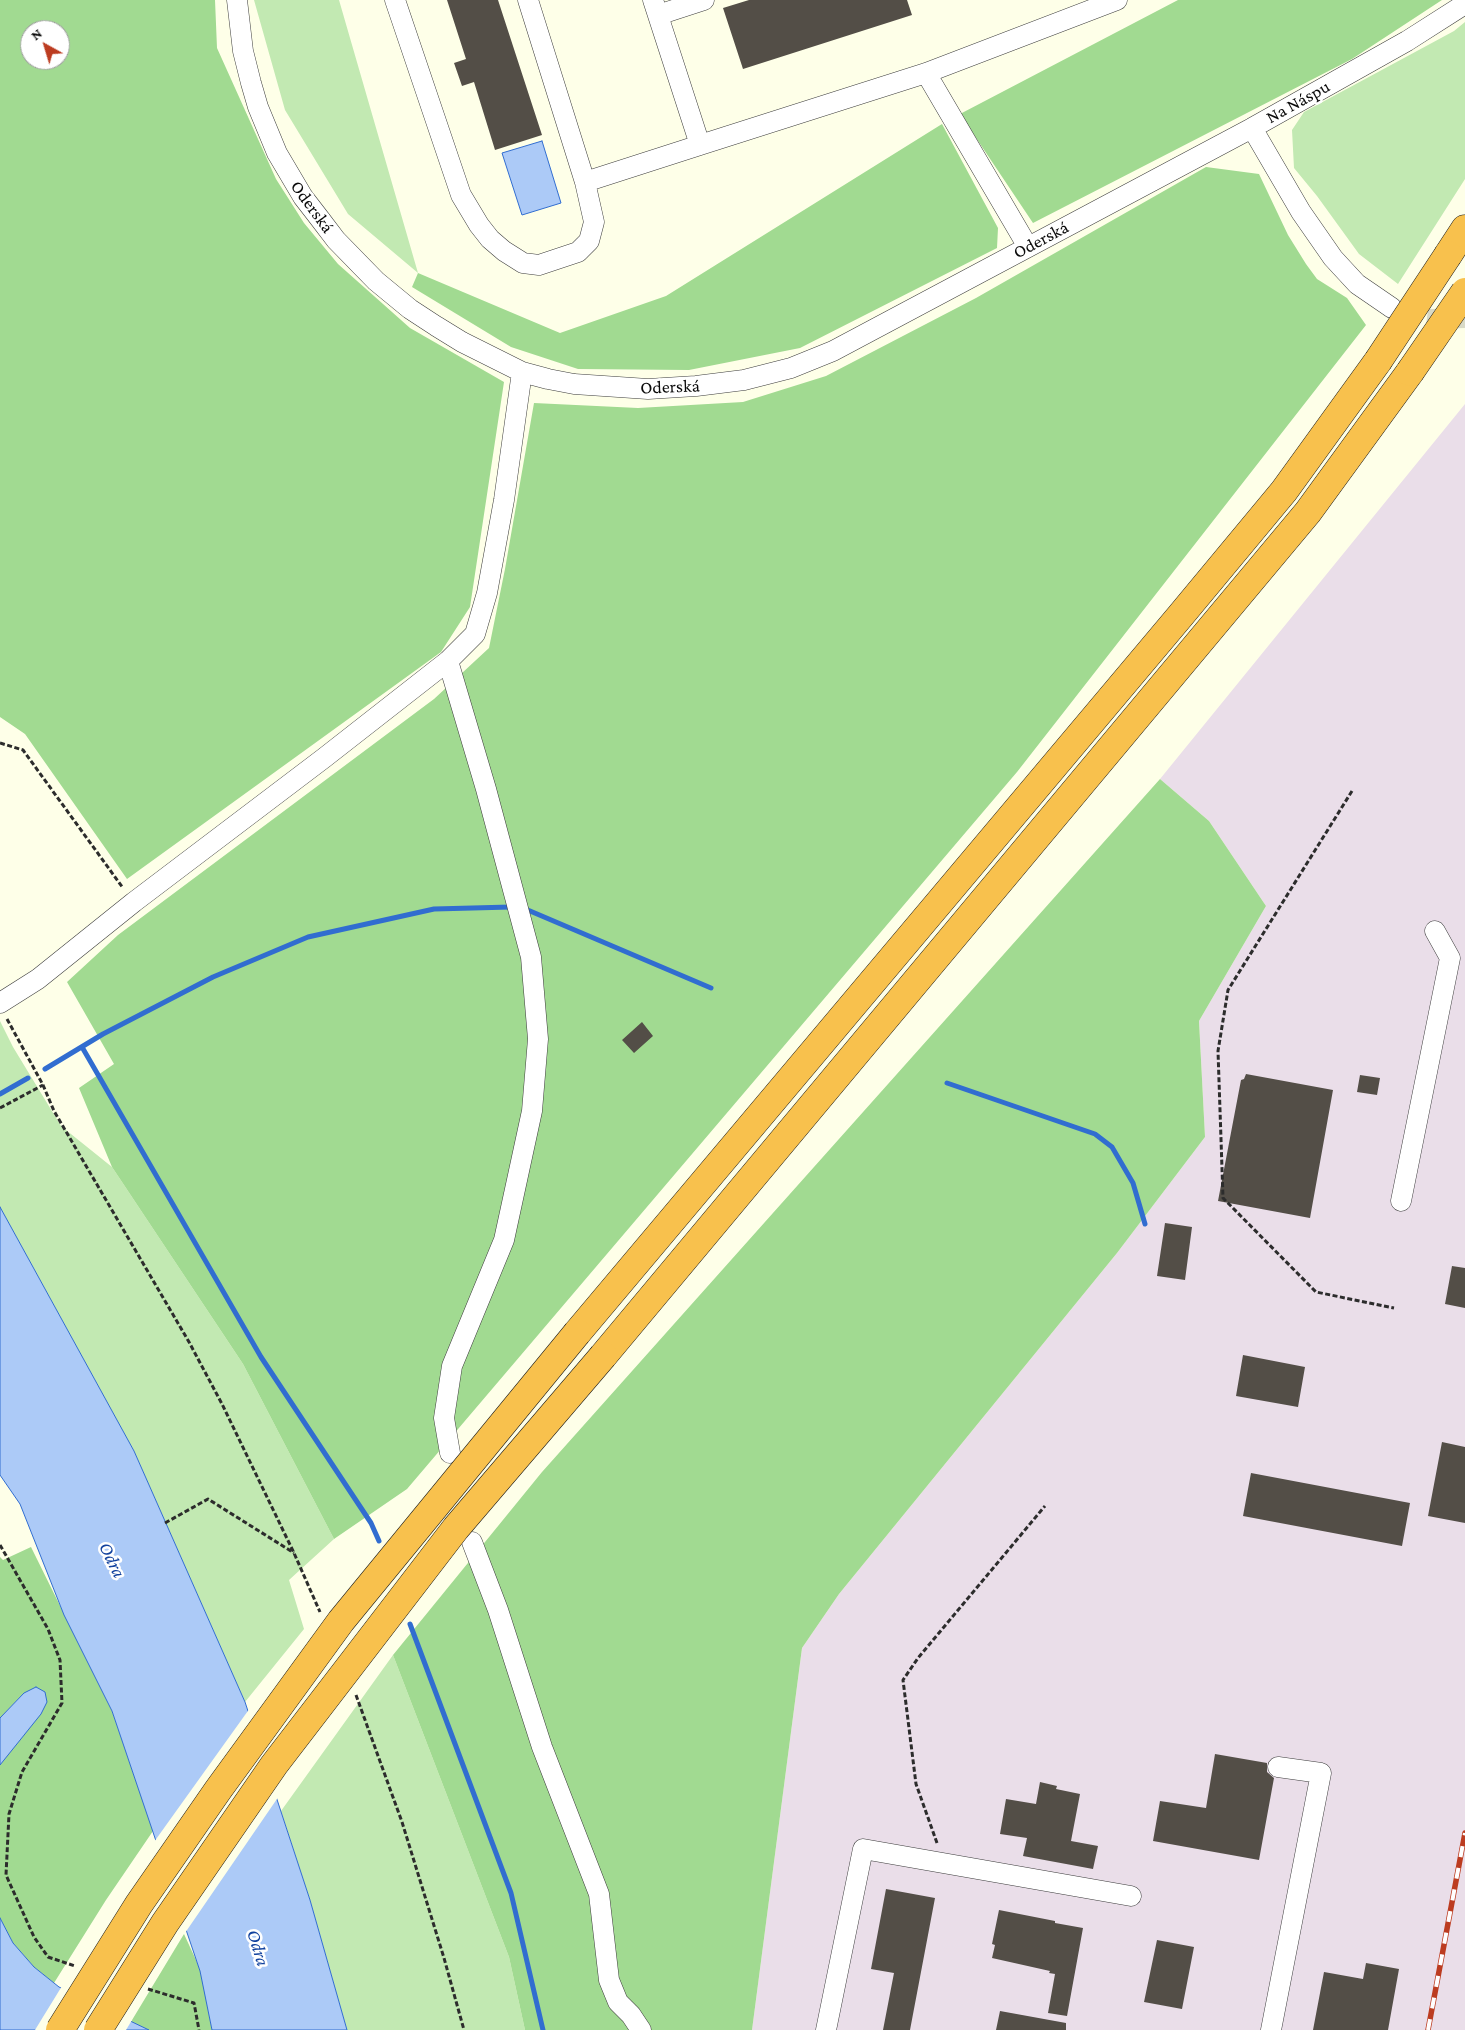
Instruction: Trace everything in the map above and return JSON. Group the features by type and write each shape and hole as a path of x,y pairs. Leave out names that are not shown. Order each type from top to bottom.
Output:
{"highway":[{"path":"60,2030 144,1896 335,1629 577,1333 1284,491 1378,361 1465,228"},
{"path":"98,2030 165,1923 280,1758 456,1528 603,1356 1301,520 1410,372 1465,292"}],"street":[{"name":"Oderská","path":"237,0 243,51 251,83 267,131 289,175 325,226 354,260 393,296 462,342 522,372 561,382 632,389 720,384 768,375 791,368 833,351 1252,128"},
{"path":"395,0 461,195 490,239 514,258 531,265 539,265 578,252 589,241 594,222 585,182 528,0"},
{"path":"700,145 655,8 704,0"},
{"path":"585,182 926,73 1117,0"},
{"name":"Na Náspu","path":"1392,308 1357,284 1333,258 1293,198 1252,128 1414,37 1465,4"},
{"path":"926,73 1028,247"},
{"path":"2,1009 134,902 448,660 475,634 487,593 504,500 522,372"},
{"path":"448,660 486,788 531,957 538,1038 532,1111 504,1240 452,1366 444,1418 450,1453"},
{"path":"1401,1201 1450,958 1435,931"},
{"path":"472,1542 498,1610 542,1747 599,1894 609,1980 618,2002 631,2015 640,2030"},
{"path":"1271,2030 1321,1773 1278,1767"},
{"path":"826,2030 863,1849 1131,1896"}],"path":[{"path":"0,743 23,750 134,902"},
{"path":"1352,791 1228,990 1218,1052 1223,1198 1316,1292 1394,1308"},
{"path":"2,1009 43,1085 54,1111 189,1342 222,1404 294,1553 320,1614"},
{"path":"0,1108 43,1085"},
{"path":"165,1523 208,1499 294,1553"},
{"path":"944,1863 916,1784 903,1680 918,1658 1045,1506"},
{"path":"0,1545 48,1628 60,1660 62,1703 22,1772 9,1814 6,1875 34,1937 48,1958 76,1966"},
{"path":"355,1695 402,1822 464,2030"},
{"path":"139,1986 194,2003 198,2030"}],"shaded area":[{"path":"1465,404 1465,2030 752,2030 802,1648 839,1594 1117,1253 1205,1137 1199,1021 1266,906 1209,821 1160,779"}],"green space":[{"path":"0,0 215,0 217,48 276,179 304,223 338,264 410,328 504,382 470,607 441,652 127,879 25,734 0,717"},
{"path":"254,0 339,0 418,273 348,214 285,110"},
{"path":"1178,0 1442,0 1352,59 1033,223 960,114"},
{"path":"1465,22 1465,179 1398,284 1359,254 1294,168 1292,130 1304,112 1454,31"},
{"path":"942,124 998,228 997,248 800,348 689,370 578,369 511,347 412,287 418,273 560,333 666,296"},
{"path":"1206,167 1259,174 1288,235 1306,264 1317,279 1347,298 1366,325 1017,772 407,1489 334,1539 243,1364 112,1167 79,1088 114,1064 67,982 118,935 434,699 489,648 534,403 638,408 743,402 826,376 976,298"},
{"path":"1160,779 1209,821 1266,906 1199,1021 1205,1137 1117,1253 839,1594 802,1648 752,2030 525,2030 509,1957 393,1655 542,1472"},
{"path":"0,1021 13,1047 61,1126 112,1167 243,1364 334,1539 289,1580 304,1629 245,1702 134,1451 0,1207"},
{"path":"31,1547 112,1711 153,1831 106,1900 54,1983 34,1967 13,1943 0,1918 0,1765 24,1693 0,1718 0,1557 3,1560"},
{"path":"393,1655 509,1957 525,2030 347,2030 310,1900 281,1811"},
{"path":"184,1934 201,1971 212,2030 126,2030"}],"water":[{"path":"542,141 561,203 522,215 502,153"},
{"name":"Odra","path":"0,1207 134,1451 245,1702 310,1900 347,2030 212,2030 200,1971 112,1711 64,1615 20,1504 0,1475"},
{"path":"36,1687 45,1692 47,1702 41,1714 0,1765 0,1718 24,1693"},
{"path":"0,1918 13,1943 34,1967 59,1987 149,2030 0,2030"}],"pier":[{"path":"250,1708 279,1796 185,1933 154,1842"},
{"path":"62,1986 132,2020 126,2030 35,2030"}],"building":[{"path":"447,0 498,0 542,135 495,150 474,82 462,86 454,63 466,59"},
{"path":"749,0 907,0 912,15 743,69 723,8"},
{"path":"642,1022 653,1036 634,1053 622,1040"},
{"path":"1246,1074 1333,1090 1310,1218 1218,1201 1241,1080 1244,1079"},
{"path":"1360,1075 1380,1078 1377,1095 1357,1092"},
{"path":"1165,1223 1192,1227 1185,1280 1157,1276"},
{"path":"1452,1266 1465,1268 1465,1308 1445,1304"},
{"path":"1243,1355 1305,1367 1298,1407 1236,1396"},
{"path":"1442,1442 1465,1447 1465,1523 1428,1516"},
{"path":"1251,1473 1410,1503 1402,1546 1243,1516"},
{"path":"1215,1754 1267,1763 1267,1772 1274,1778 1259,1860 1153,1841 1160,1801 1206,1808"},
{"path":"1040,1782 1057,1786 1056,1789 1080,1794 1071,1841 1098,1846 1093,1869 1023,1856 1027,1838 1000,1834 1006,1799 1036,1804"},
{"path":"886,1889 935,1898 910,2030 883,2030 894,1973 871,1969"},
{"path":"999,1910 1083,1928 1067,2016 1048,2013 1055,1974 1049,1973 1050,1971 992,1958 995,1945 992,1944"},
{"path":"1157,1940 1194,1947 1182,2009 1144,2002"},
{"path":"1366,1963 1399,1969 1388,2030 1313,2030 1324,1972 1363,1979"},
{"path":"1000,2011 1066,2023 1066,2030 996,2030"}],"waterway":[{"path":"45,1069 103,1034 213,977 308,937 434,909 511,907"},
{"path":"523,908 711,988"},
{"path":"82,1047 261,1357 371,1523 379,1541"},
{"path":"0,1094 28,1078"},
{"path":"947,1083 1095,1134 1112,1147 1133,1183 1145,1224"},
{"path":"410,1624 511,1893 543,2030"}],"tunnel":[{"path":"1398,311 1415,317 1431,319 1465,318"}],"railway":[{"path":"1428,2030 1465,1833"}]}
